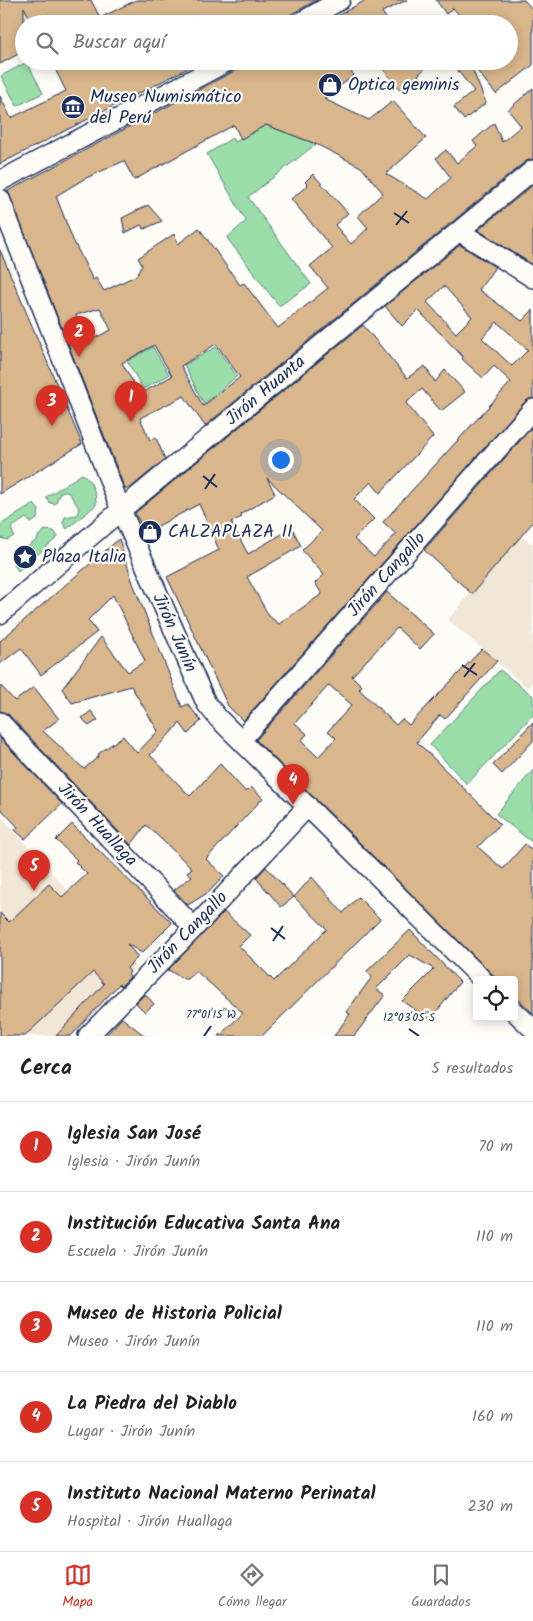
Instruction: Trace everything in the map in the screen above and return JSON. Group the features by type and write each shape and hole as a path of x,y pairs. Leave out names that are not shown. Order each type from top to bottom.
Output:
{"street":[{"path":"314,15 340,0"},
{"path":"0,181 211,70"},
{"name":"Jirón Huanta","path":"0,614 121,510 533,170"},
{"name":"Jirón Junín","path":"0,199 121,510 206,703 240,740 479,976"},
{"path":"459,231 533,278"},
{"name":"Jirón Cangallo","path":"240,740 533,409"},
{"name":"Jirón Huallaga","path":"0,722 194,928"},
{"name":"Jirón Cangallo","path":"88,1036 194,928 308,806"},
{"path":"518,1015 533,1029"}],"shaded area":[{"path":"520,536 533,544 533,681 528,688 448,620"},
{"path":"0,815 136,967 72,1036 0,1036"}],"green space":[{"path":"15,68 15,70 31,70 43,93 17,106 1,76"},
{"path":"266,125 316,144 248,197 311,284 279,306 227,238 246,221 207,154 232,138 235,142"},
{"path":"153,347 169,375 143,389 127,361"},
{"path":"216,347 237,376 204,404 184,365"},
{"path":"82,474 93,487 96,505 67,529 63,523 65,517 77,515 79,508 69,493 64,491 60,493 55,504 50,503 46,497"},
{"path":"34,504 39,510 37,519 31,523 26,518 11,528 14,536 7,540 0,538 0,525"},
{"path":"45,530 54,531 58,537 18,571 14,565 16,552 22,547 26,548 38,539 38,536"},
{"path":"500,670 533,696 533,715 467,784 430,745"},
{"path":"533,770 533,843 496,814"}],"building":[{"path":"0,0 91,0 98,15 28,15 24,7 24,15 15,15 15,56 0,64"},
{"path":"136,0 317,0 290,15 106,15"},
{"path":"366,0 407,0 382,12 384,15 339,15"},
{"path":"436,0 524,0 533,10 533,65 496,94 476,70 518,70 518,15 459,15 453,8 446,14"},
{"name":"Museo Numismático del Perú","path":"56,70 184,70 0,164 0,96 11,118 66,91"},
{"path":"236,70 350,70 354,75 324,99 369,120 393,101 426,138 386,174 428,199 451,178 436,158 446,150 457,163 477,146 473,141 494,123 502,142 521,126 508,110 533,88 533,159 526,161 205,426 184,396 140,418 150,440 156,438 165,459 129,489 125,489 8,191","holes":["234,125 241,139 266,125 316,144 361,167 383,193 358,216 368,228 351,244 335,225 348,213 313,174 305,182 308,185 291,199 332,248 310,266 328,288 278,328 244,283 240,285 199,228 178,244 174,234 138,258 142,265 137,275 104,291 96,278 93,280 73,240 56,196 84,179 124,161 134,180","100,308 111,330 87,342 76,315","216,344 240,377 203,406 181,366","154,345 172,376 140,394 122,363"]},
{"path":"384,70 423,70 418,75 421,78 403,93"},
{"path":"457,70 473,70 486,103 464,120 454,107 474,91"},
{"path":"533,185 533,265 478,230"},
{"path":"148,205 162,221 144,229 141,225 125,233 122,218"},
{"path":"460,245 495,267 479,290 522,321 533,310 533,398 525,402 243,721 228,706 167,577 219,550 199,504 145,533 135,513 363,325 407,378 425,366 435,382 445,370 465,392 441,411 422,389 406,403 433,437 380,493 371,482 354,499 374,519 354,539 374,557 396,534 383,522 511,382 494,366 483,378 462,359 463,357 418,310 402,326 385,306","holes":["444,286 472,317 456,333 427,302","497,322 528,350 512,366 482,338","267,478 322,531 302,550 324,575 315,583 322,594 279,624 269,616 247,577 301,546 292,528 248,554 231,522 242,517 241,514 275,494"]},
{"path":"0,250 82,444 0,494"},
{"path":"533,426 533,522 472,594 424,550"},
{"path":"119,539 133,583 182,707 188,704 201,721 188,734 180,723 150,755 190,796 220,764 246,792 251,787 263,798 206,859 224,876 209,892 188,905 174,890 192,876 187,872 192,868 146,825 131,845 8,714 0,711 0,685 15,701 34,687 59,719 43,731 84,769 99,756 98,754 123,736 137,753 158,731 131,686 72,703 62,689 101,637 128,672 145,661 113,595 88,620 97,632 41,675 21,648 0,664 0,641"},
{"path":"387,592 434,634 420,649 397,628 352,676 362,686 359,689 396,725 402,719 409,725 482,649 497,661 445,719 440,715 417,742 500,824 478,847 503,869 525,844 533,852 533,1013 518,999 518,976 494,976 256,740","holes":["329,685 352,705 328,731 336,738 318,757 301,741 307,734 295,723"]},
{"path":"91,711 98,720 89,726 82,718"},
{"path":"533,722 533,741 502,774 493,765"},
{"path":"0,738 62,804 25,839 15,830 18,827 0,808"},
{"path":"72,824 172,923 142,953 127,944 138,957 127,968 130,972 128,974 130,977 121,986 119,984 71,1036 56,1036 104,984 93,972 25,1036 0,1036 0,913 9,922 49,884 62,897 87,874 75,862 77,860 56,840"},
{"path":"266,867 294,897 281,907 256,878"},
{"path":"312,877 343,913 358,897 380,919 262,1036 219,1036 243,1013 196,971 187,979 184,979 168,970 224,912 250,935 239,946 274,981 327,929 294,897"},
{"path":"410,930 460,982 430,1020 402,1001 434,969 410,955 376,989 385,995 354,1036 334,1036 350,1014 346,1012 372,977 367,971"},
{"path":"145,994 154,1004 145,1012 136,1003"},
{"path":"122,1018 126,1021 145,1036 105,1036"}],"place":[{"name":"Optica geminis","path":"330,85"},
{"name":"Museo Numismático del Perú","path":"73,107"},
{"name":"Institución Educativa Santa Ana","path":"79,357"},
{"name":"Iglesia San José","path":"131,422"},
{"name":"Museo de Historia Policial","path":"52,426"},
{"name":"CALZAPLAZA II","path":"150,532"},
{"name":"Plaza Italia","path":"25,557"},
{"name":"La Piedra del Diablo","path":"293,805"},
{"name":"Instituto Nacional Materno Perinatal","path":"34,891"}]}
